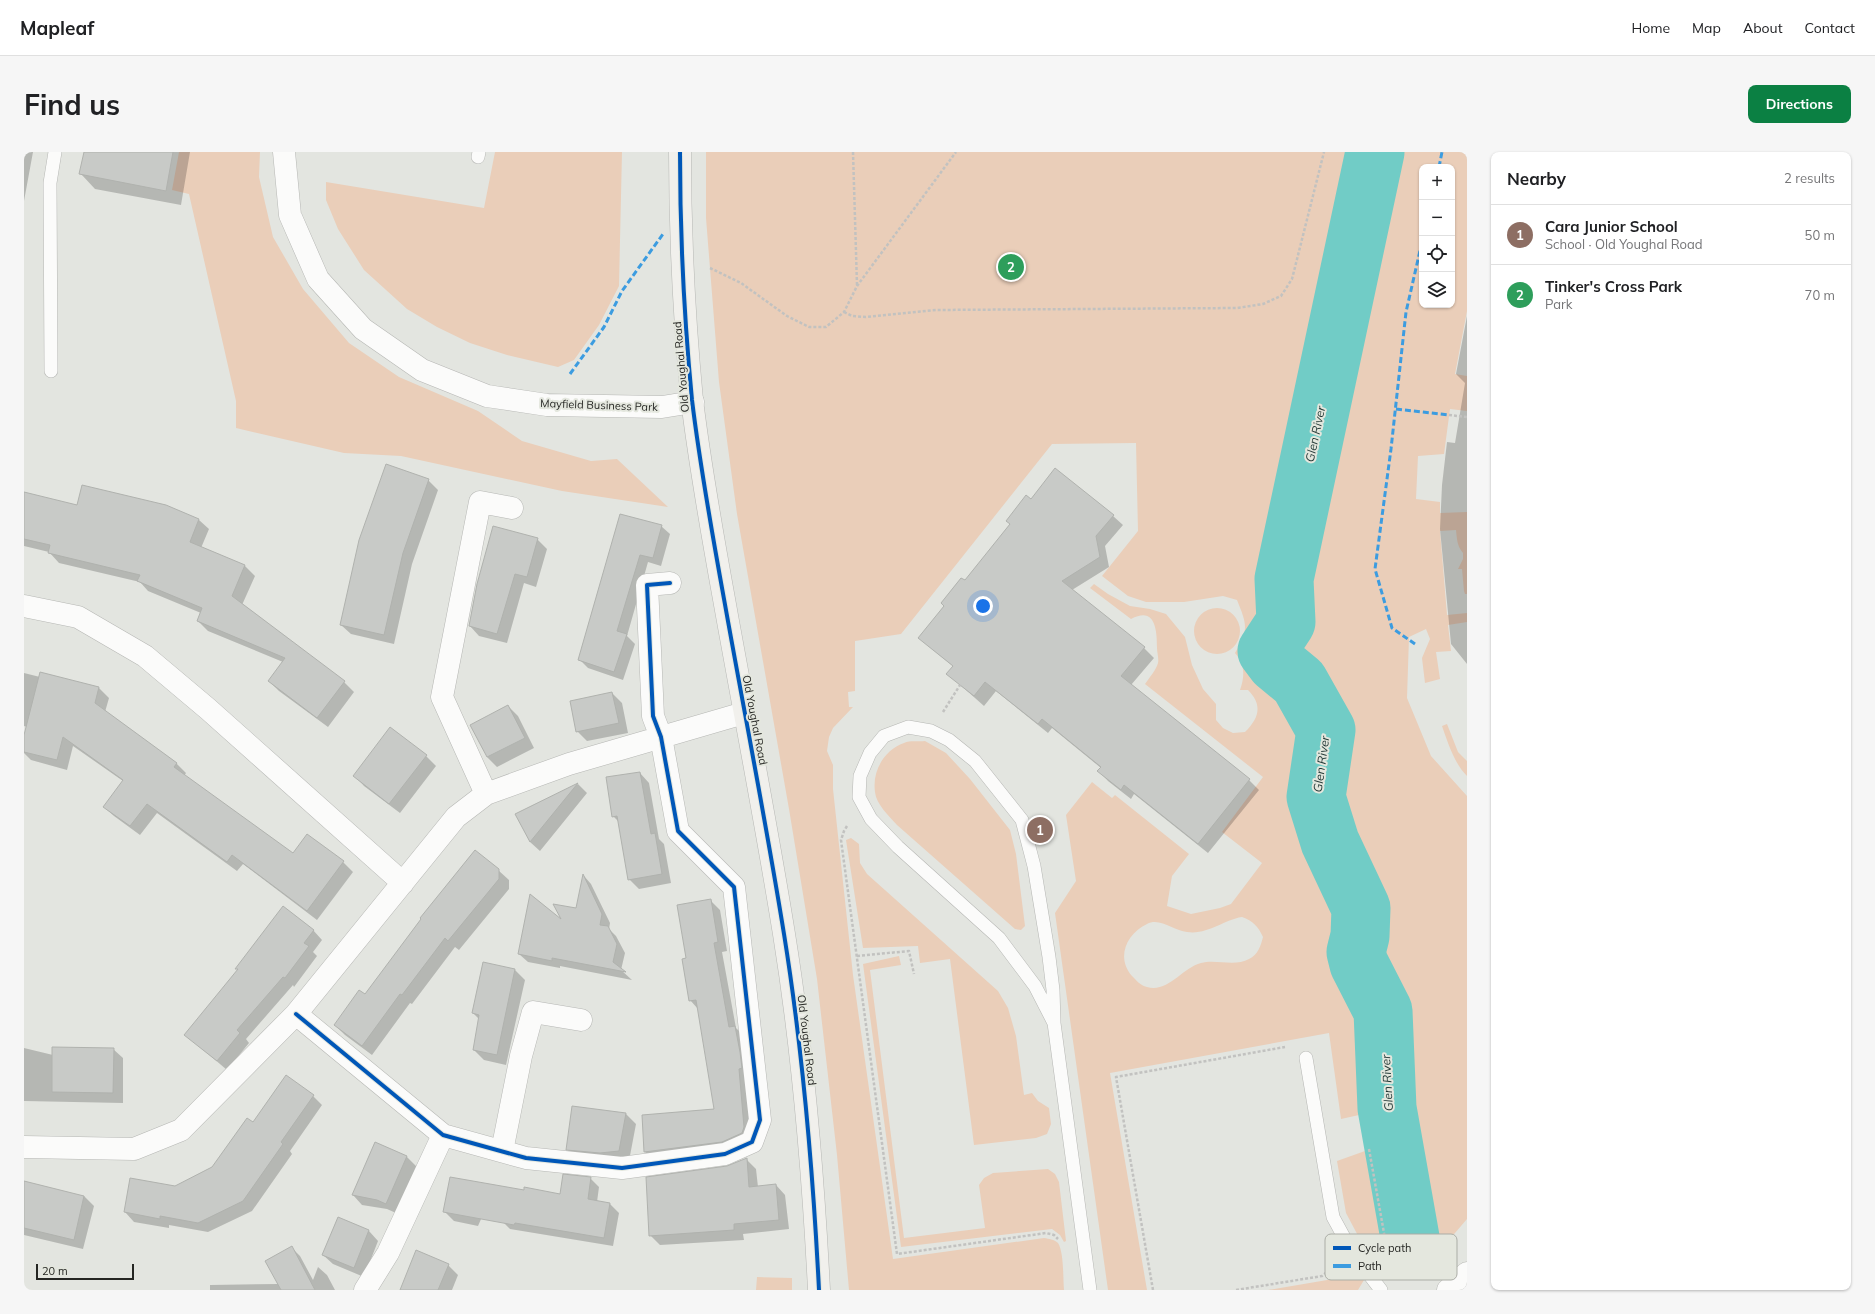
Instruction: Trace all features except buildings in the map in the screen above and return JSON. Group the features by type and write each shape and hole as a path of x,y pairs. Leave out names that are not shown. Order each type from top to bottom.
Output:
{"main road":[{"name":"Old Youghal Road","path":"680,152 682,263 693,402 704,485 783,928 803,1069 816,1212 819,1290"}],"street":[{"name":"Mayfield Business Park","path":"284,152 290,215 318,279 363,329 422,370 487,396 547,405 662,407 693,402"},
{"path":"486,794 442,697 480,502 512,508"},
{"path":"296,1014 443,1135 502,1152 526,1158 622,1168 726,1154 752,1142 760,1120 734,887 678,831 661,737 654,716 647,584 670,583"},
{"path":"24,606 78,617 145,656 208,709 403,883"},
{"path":"24,1147 134,1149 181,1130 296,1014 456,817 486,794 569,764 744,713"},
{"path":"502,1152 521,1056 533,1012 581,1020"},
{"path":"365,1290 388,1253 443,1135"},
{"path":"1448,1290 1467,1273"}],"lane":[{"path":"51,371 50,182 55,152"},
{"path":"1054,1023 1036,986 999,938 893,842 871,819 859,797 860,776 870,753 884,736 908,727 931,731 949,740 974,761 1022,820 1034,866 1049,957 1053,990 1054,1023 1090,1290"},
{"path":"1306,1058 1333,1217 1342,1234"},
{"path":"1374,1280 1382,1290"}],"path":[{"path":"854,152 857,286"},
{"path":"708,267 741,283 787,316 809,327 826,327 844,312 857,286 956,152"},
{"path":"844,312 852,316 866,317 936,310 1237,308 1263,304 1281,296 1292,279 1324,152"},
{"path":"1449,415 1467,417"},
{"path":"931,731 960,685"},
{"path":"848,825 841,840 898,1254 1046,1233 1054,1235 1061,1243"},
{"path":"857,956 909,951 914,974"},
{"path":"1153,1290 1116,1077 1285,1047 1306,1058"},
{"path":"1369,1149 1385,1234"},
{"path":"1236,1290 1322,1276 1325,1274"}],"shaded area":[{"path":"179,152 260,152 259,177 273,237 303,289 349,343 399,377 478,411 522,441 591,461 617,459 668,507 562,491 401,456 344,453 236,428 236,401 189,194 172,190"},
{"path":"495,152 622,152 619,286 599,325 574,360 558,367 507,355 470,343 437,327 407,309 364,270 338,229 326,200 326,182 484,208"},
{"path":"706,152 1467,152 1467,311 1455,374 1467,376 1467,411 1450,409 1444,454 1418,456 1416,499 1440,502 1440,513 1467,512 1467,594 1465,594 1464,591 1462,569 1458,569 1463,559 1463,553 1458,545 1456,530 1440,531 1447,615 1467,613 1467,622 1448,625 1451,651 1436,652 1440,679 1425,683 1422,658 1430,639 1426,629 1409,637 1407,698 1431,756 1467,796 1467,1219 1454,1234 1388,1234 1368,1113 1341,1119 1329,1033 1110,1073 1147,1290 1108,1290 1055,913 1076,881 1066,815 1092,782 1112,798 1115,795 1189,854 1172,876 1167,906 1191,914 1220,908 1231,904 1262,863 1222,832 1263,777 1145,684 1156,668 1158,661 1155,627 1150,617 1145,615 1131,619 1090,588 1094,584 1108,594 1130,606 1150,609 1166,614 1185,637 1192,665 1203,689 1216,704 1216,720 1223,728 1233,733 1245,732 1256,717 1257,711 1256,701 1253,696 1248,690 1240,690 1243,680 1243,670 1241,661 1235,653 1243,638 1245,627 1243,615 1237,600 1223,596 1184,602 1146,602 1128,596 1102,576 1138,531 1136,443 1052,444 901,634 855,641 855,691 848,692 849,707 853,707 833,728 829,737 827,751 833,765 833,789 853,975 893,1259 1044,1238 1050,1239 1058,1243 1060,1247 1064,1290 849,1290 837,1155 817,979 789,809 737,514 719,382 706,218","holes":["1242,917 1255,924 1263,937 1257,952 1252,957 1244,961 1232,963 1201,963 1168,983 1155,988 1140,984 1127,969 1124,954 1129,940 1140,928 1152,922 1162,923 1187,932 1202,931"]},
{"path":"1217,608 1230,612 1236,618 1240,631 1236,644 1230,650 1217,654 1204,650 1198,644 1194,631 1198,618 1204,612"},
{"path":"1447,724 1458,752 1467,761 1467,776 1458,765 1449,746 1442,726"},
{"path":"925,741 946,753 970,779 1010,830 1016,854 1025,926 1021,930 1015,929 897,825 883,810 878,801 875,792 875,776 885,756 897,746 906,742"},
{"path":"851,838 859,844 860,863 867,874 998,991 1008,1008 1016,1036 1024,1095 1032,1093 1038,1101 1049,1108 1051,1124 1047,1134 1036,1138 974,1145 950,959 920,963 918,946 863,948 846,840"},
{"path":"899,956 901,965 870,970 904,1238 985,1228 979,1185 984,1178 993,1173 1048,1169 1055,1174 1059,1182 1066,1241 1064,1242 1060,1235 1052,1229 901,1247 863,964"},
{"path":"1365,1151 1381,1234 1357,1234 1346,1213 1337,1161"},
{"path":"757,1277 792,1278 792,1290 756,1290"},
{"path":"1327,1280 1364,1280 1358,1290 1268,1290"}],"waterway":[{"name":"Glen River","path":"1375,152 1284,579 1286,622 1267,651 1276,663 1299,682 1326,730 1316,797 1330,842 1361,908 1360,936 1356,952 1359,964 1383,1011 1387,1108 1409,1234"}],"marked path":[{"path":"1440,164 1442,152"},
{"path":"570,374 604,327 622,291 663,234"},
{"path":"1415,644 1392,628 1375,569 1391,449 1406,312 1419,255"},
{"path":"1396,409 1449,415"}],"cycle path":[{"path":"680,152 683,276 692,400 711,524 770,850 791,978 802,1067 814,1201 819,1290"},
{"path":"296,1014 443,1135 526,1158 622,1168 725,1154 752,1142 760,1120 734,887 678,831 661,737 653,716 647,585 670,583"}],"place":[{"name":"Tinker's Cross Park","path":"1011,267"},
{"name":"Cara Junior School","path":"1040,830"}]}
